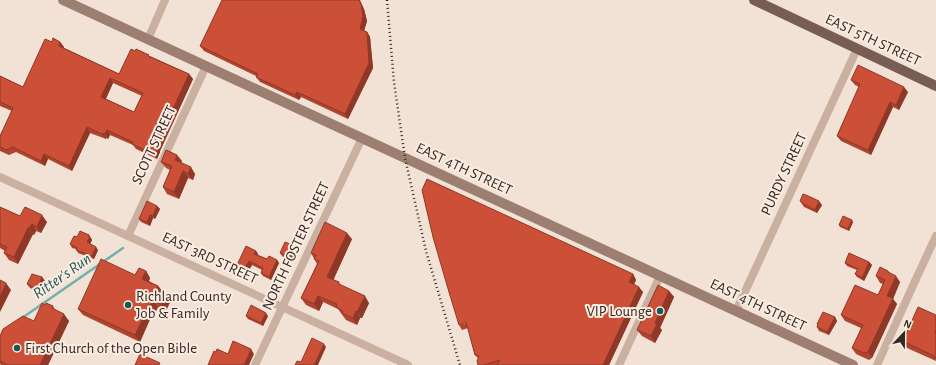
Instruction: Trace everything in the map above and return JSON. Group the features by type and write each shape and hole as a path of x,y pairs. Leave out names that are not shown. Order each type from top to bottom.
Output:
{"main road":[{"name":"EAST 4TH STREET","path":"63,0 853,365"},
{"name":"EAST 5TH STREET","path":"754,0 936,86"}],"street":[{"path":"148,39 165,0"},
{"name":"PURDY STREET","path":"736,311 857,49"},
{"name":"SCOTT STREET","path":"128,236 206,66"},
{"name":"NORTH FOSTER STREET","path":"255,365 362,138"},
{"name":"EAST 3RD STREET","path":"0,177 408,365"},
{"path":"877,365 936,236"},
{"path":"619,365 660,276"}],"building":[{"path":"222,0 359,0 363,16 360,29 367,32 369,63 345,114 297,92 295,95 256,77 258,74 200,46"},
{"path":"53,38 60,42 59,46 119,74 131,49 135,51 136,49 149,55 148,56 189,74 156,146 157,147 154,154 107,130 105,134 102,134 87,127 69,166 44,154 41,161 13,147 6,150 0,147 0,136 13,108 0,102 0,76 23,87 45,39 52,42","holes":["110,78 143,93 134,112 101,97"]},
{"path":"858,65 904,87 896,105 890,102 868,150 837,136 860,84 851,80"},
{"path":"166,150 177,155 175,160 191,167 188,174 183,171 174,192 163,187 172,166 161,162"},
{"path":"427,179 633,274 629,282 639,287 603,365 497,365 500,360 484,365 478,365 477,361 479,356 475,355 466,322 459,325 433,237 422,190"},
{"path":"803,194 819,201 815,210 800,201"},
{"path":"147,201 157,206 153,216 150,215 147,222 139,219"},
{"path":"0,207 20,216 25,207 42,215 37,227 32,224 28,228 14,257 4,253 7,247 0,244"},
{"path":"843,216 852,220 848,229 839,225"},
{"path":"325,222 347,233 327,277 365,296 353,318 342,313 343,311 336,307 337,304 318,296 314,304 301,298 319,261 314,259 316,255 311,253"},
{"path":"80,231 89,235 88,236 90,237 87,242 96,247 92,256 76,250 77,248 70,244 74,236 77,237"},
{"path":"285,242 295,246 290,257 280,253"},
{"path":"246,246 256,251 254,254 267,259 269,256 277,260 269,277 261,273 263,268 249,261 245,268 237,265"},
{"path":"849,253 869,262 862,278 855,274 858,269 845,263"},
{"name":"Richland County Job & Family","path":"101,259 135,275 139,268 146,271 142,279 158,286 155,291 165,296 161,304 153,301 151,305 150,304 135,335 78,309"},
{"path":"880,267 896,276 887,296 893,298 868,352 864,353 852,348 863,325 841,315 855,285 878,295 885,280 876,276"},
{"path":"32,274 42,277 37,289 27,284"},
{"path":"0,280 6,283 0,297"},
{"path":"658,285 669,291 651,336 637,330"},
{"path":"42,303 53,306 52,308 64,314 40,365 7,365 0,361 0,336 3,329 23,316 34,321"},
{"path":"251,305 266,313 261,323 246,316"},
{"path":"918,307 936,315 936,358 903,341"},
{"path":"823,312 835,317 827,332 817,327"},
{"path":"312,338 324,344 314,365 295,365 297,361 301,362"},
{"path":"233,341 251,349 244,365 208,365 214,351 216,352 217,349 228,354"},
{"path":"140,354 160,363 159,365 135,365"}],"waterway":[{"name":"Ritter's Run","path":"22,318 123,248"}],"railway":[{"path":"387,0 394,82 405,158 426,251 460,365"}],"place":[{"name":"Richland County Job & Family","path":"128,305"},
{"name":"VIP Lounge","path":"660,311"},
{"name":"First Church of the Open Bible","path":"17,348"}]}
